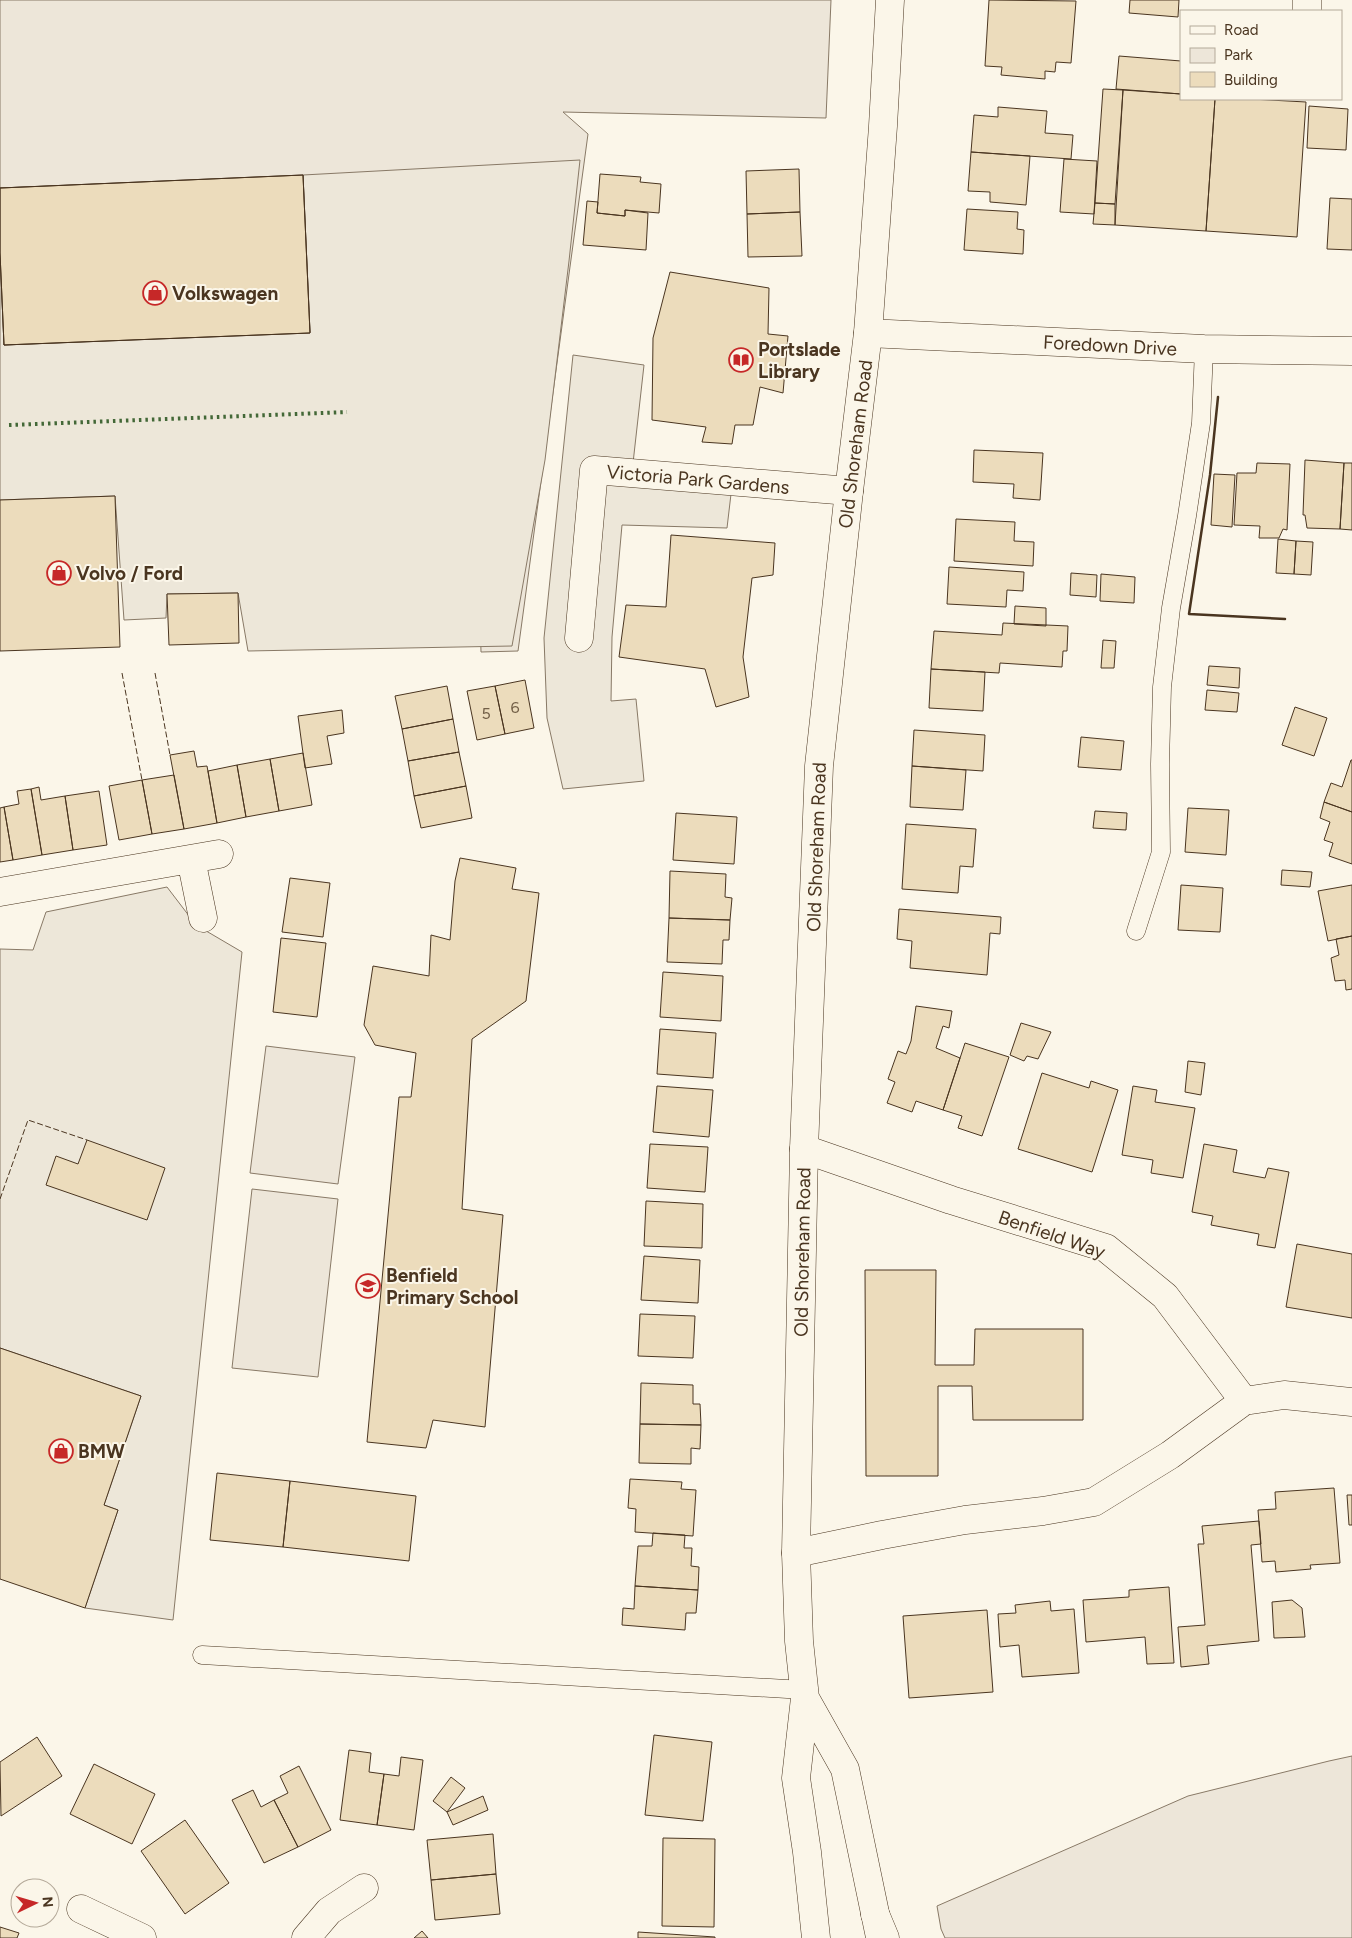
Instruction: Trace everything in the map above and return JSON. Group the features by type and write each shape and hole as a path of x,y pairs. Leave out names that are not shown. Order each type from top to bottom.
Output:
{"street":[{"name":"Old Shoreham Road","path":"816,1938 807,1852 796,1778 804,1694 796,1553 804,1149 819,766 868,334 883,136 890,0"},
{"name":"Foredown Drive","path":"868,334 1204,349 1352,352"},
{"name":"Victoria Park Gardens","path":"579,638 594,470 849,491"},
{"path":"0,892 219,854"},
{"path":"191,859 203,918"},
{"name":"Benfield Way","path":"804,1149 951,1200 1106,1248 1165,1296 1244,1400"},
{"path":"796,1553 965,1520 1043,1511 1094,1502 1170,1456 1244,1400 1284,1394 1352,1402"},
{"name":"Old Shoreham Road","path":"804,1694 845,1769 880,1930"},
{"path":"306,1938 329,1911 364,1888"},
{"path":"81,1909 142,1938"}],"lane":[{"path":"1136,931 1161,852 1160,764 1162,687 1171,608 1201,423 1204,349"},
{"path":"202,1655 804,1694"}],"green space":[{"path":"0,0 831,0 826,118 563,112 588,134 518,651 481,652 479,579 537,167 0,188"},
{"path":"266,1046 355,1057 338,1184 250,1173"},
{"path":"252,1189 338,1199 318,1377 232,1368"},
{"path":"1352,1756 1352,1938 945,1938 941,1929 937,1906 1188,1796"}],"shaded area":[{"path":"580,160 545,460 512,646 248,651 238,593 167,594 166,618 124,620 115,496 0,500 0,253 4,345 310,332 303,175"},
{"path":"573,355 644,365 631,481 731,494 727,528 622,525 612,637 611,701 636,699 644,781 563,789 547,718 544,638"},
{"path":"167,887 196,925 242,952 173,1620 85,1608 118,1510 104,1505 141,1396 0,1348 0,949 33,950 46,912"}],"building":[{"path":"989,0 1076,1 1071,63 1056,62 1055,72 1045,71 1045,79 1001,75 1002,67 985,66"},
{"path":"1130,0 1179,0 1178,17 1129,13"},
{"path":"1119,56 1180,61 1180,94 1116,89"},
{"path":"1103,89 1123,90 1115,204 1095,203"},
{"path":"1123,90 1180,94 1180,100 1215,100 1206,231 1115,225"},
{"path":"1215,100 1306,102 1297,237 1206,231"},
{"path":"1309,106 1348,109 1346,150 1307,148"},
{"path":"998,107 1047,111 1045,133 1073,135 1071,159 971,152 974,115 998,117"},
{"path":"971,152 1030,156 1026,205 990,202 990,192 968,191"},
{"path":"1064,159 1097,161 1094,214 1060,212"},
{"path":"799,169 800,212 747,214 746,171"},
{"path":"600,174 641,177 640,182 661,184 659,213 625,210 625,216 597,213"},
{"name":"Volkswagen","path":"303,175 310,333 4,345 0,253 0,188"},
{"name":"Volkswagen","path":"303,175 310,333 4,345 0,253 0,188"},
{"path":"1330,198 1352,199 1352,250 1327,249"},
{"path":"587,201 598,202 597,213 625,216 625,210 648,213 646,250 583,245"},
{"path":"1095,203 1115,204 1115,225 1093,224"},
{"path":"967,209 1018,212 1017,229 1024,230 1023,254 964,250"},
{"path":"800,212 802,256 748,257 747,214"},
{"path":"670,272 769,288 768,334 788,336 783,393 760,387 753,425 735,425 732,444 702,442 706,427 652,420 653,338"},
{"path":"974,450 1043,453 1040,500 1013,498 1014,484 973,482"},
{"path":"1305,460 1344,463 1340,529 1307,528 1305,515 1303,515"},
{"path":"1257,463 1290,464 1287,530 1283,529 1279,538 1259,538 1260,526 1234,525 1237,473 1256,473"},
{"path":"1344,463 1352,463 1352,530 1340,529"},
{"path":"1214,474 1235,475 1232,527 1211,525"},
{"name":"Volvo / Ford","path":"115,496 120,647 0,651 0,500"},
{"path":"956,519 1015,522 1014,541 1034,542 1033,566 954,561"},
{"path":"671,535 775,543 773,575 752,578 743,657 749,697 716,707 705,669 619,657 626,605 666,607"},
{"path":"1278,539 1296,541 1294,574 1276,573"},
{"path":"1296,541 1313,542 1311,575 1294,574"},
{"path":"949,567 1024,572 1023,591 1007,590 1006,607 947,604"},
{"path":"1071,573 1097,575 1096,597 1070,595"},
{"path":"1101,574 1135,577 1134,603 1100,601"},
{"path":"238,593 239,643 169,645 167,594"},
{"path":"1015,606 1046,608 1046,626 1014,624"},
{"path":"1003,623 1068,626 1067,651 1063,651 1062,667 1000,663 999,673 931,669 934,631 1002,635"},
{"path":"1103,640 1116,641 1114,668 1101,668"},
{"path":"1209,666 1240,668 1239,688 1207,685"},
{"path":"931,669 985,672 983,711 929,708"},
{"path":"525,680 534,728 505,734 495,686"},
{"path":"447,686 453,719 402,729 395,696"},
{"path":"495,686 505,734 477,740 467,691"},
{"path":"1207,690 1239,693 1237,712 1205,710"},
{"path":"1295,707 1327,718 1314,756 1282,745"},
{"path":"342,710 344,733 327,736 332,764 305,768 298,716"},
{"path":"453,719 459,752 408,761 402,729"},
{"path":"914,730 985,735 983,771 912,766"},
{"path":"1081,737 1124,741 1121,770 1078,767"},
{"path":"194,751 197,767 207,766 217,823 184,829 170,755"},
{"path":"459,752 466,786 414,796 408,761"},
{"path":"303,753 312,805 279,811 270,759"},
{"path":"270,759 279,811 246,817 237,765"},
{"path":"1351,760 1352,812 1324,802 1331,783 1342,787"},
{"path":"237,765 246,817 217,823 208,771"},
{"path":"912,766 966,770 963,810 910,807"},
{"path":"174,775 184,829 152,834 142,780"},
{"path":"142,780 152,834 119,840 109,786"},
{"path":"466,786 472,818 421,828 414,796"},
{"path":"39,787 41,800 65,796 73,850 42,855 31,789"},
{"path":"31,789 42,855 13,860 4,807 19,804 17,791"},
{"path":"99,791 107,845 73,850 65,796"},
{"path":"1324,802 1352,812 1352,864 1329,856 1333,843 1324,840 1330,822 1320,818"},
{"path":"4,807 13,860 0,862 0,808"},
{"path":"1188,808 1229,810 1226,855 1185,852"},
{"path":"1095,811 1127,813 1126,830 1093,828"},
{"path":"676,813 737,817 734,864 673,860"},
{"path":"906,824 976,829 973,867 960,866 958,893 902,889"},
{"path":"460,858 516,868 512,889 539,893 526,1001 472,1039 462,1209 503,1215 485,1427 433,1420 426,1448 367,1442 399,1097 411,1097 416,1053 375,1045 364,1025 373,966 429,976 431,935 450,940 455,881"},
{"path":"1282,870 1312,872 1310,887 1281,885"},
{"path":"670,871 726,874 725,897 732,898 730,920 669,918"},
{"path":"290,878 330,883 323,937 282,932"},
{"path":"1181,885 1223,888 1220,932 1178,930"},
{"path":"1352,885 1352,936 1328,941 1318,891"},
{"path":"899,909 1001,917 1000,934 990,933 987,975 910,968 912,941 897,939"},
{"path":"669,918 730,920 729,940 723,940 722,964 667,962"},
{"path":"1352,936 1352,989 1346,990 1345,980 1335,981 1331,958 1339,955 1336,939"},
{"path":"281,938 326,943 317,1017 273,1012"},
{"path":"663,972 723,976 721,1021 660,1017"},
{"path":"916,1006 952,1011 949,1028 943,1026 936,1048 960,1058 943,1110 916,1101 912,1112 887,1103 895,1082 888,1079 898,1051 906,1054 911,1041"},
{"path":"1021,1023 1051,1032 1038,1059 1027,1056 1024,1061 1010,1055"},
{"path":"660,1029 716,1033 713,1078 657,1074"},
{"path":"965,1043 1009,1057 982,1136 958,1128 962,1116 943,1110"},
{"path":"1188,1061 1205,1063 1201,1095 1185,1092"},
{"path":"1042,1073 1089,1088 1091,1081 1118,1090 1092,1172 1018,1149"},
{"path":"657,1086 713,1090 709,1137 653,1132"},
{"path":"1133,1086 1157,1090 1155,1102 1195,1108 1183,1178 1151,1173 1153,1160 1122,1155"},
{"path":"87,1140 165,1168 147,1220 46,1185 56,1156 78,1164"},
{"path":"650,1144 708,1147 705,1192 647,1188"},
{"path":"1204,1144 1237,1150 1233,1172 1265,1178 1268,1168 1289,1172 1275,1248 1257,1245 1259,1234 1211,1225 1213,1216 1192,1212"},
{"path":"646,1201 703,1204 702,1248 644,1246"},
{"path":"1297,1244 1352,1254 1352,1318 1286,1307"},
{"path":"644,1256 700,1260 698,1303 641,1300"},
{"path":"865,1270 936,1270 935,1365 974,1365 975,1329 1083,1329 1083,1420 973,1420 972,1386 938,1386 938,1476 866,1476"},
{"path":"640,1314 695,1316 693,1358 638,1356"},
{"name":"BMW","path":"0,1348 141,1396 104,1505 118,1510 85,1608 0,1579"},
{"path":"641,1383 693,1385 693,1404 700,1404 701,1425 640,1424"},
{"path":"640,1424 701,1425 700,1449 691,1448 691,1464 639,1463"},
{"path":"217,1473 290,1481 283,1547 210,1540"},
{"path":"630,1479 682,1482 681,1489 696,1490 693,1536 635,1532 636,1509 628,1508"},
{"path":"290,1481 416,1496 409,1561 283,1547"},
{"path":"1334,1488 1340,1563 1310,1565 1311,1569 1276,1572 1275,1561 1262,1562 1258,1510 1276,1509 1275,1492"},
{"path":"1347,1495 1352,1495 1352,1525 1349,1525"},
{"path":"1259,1521 1261,1544 1251,1545 1259,1641 1207,1646 1209,1664 1181,1667 1178,1627 1205,1625 1198,1544 1204,1544 1202,1526"},
{"path":"653,1533 685,1535 684,1548 692,1548 691,1566 699,1567 698,1590 635,1586 638,1546 652,1546"},
{"path":"635,1586 698,1590 696,1613 686,1613 685,1630 622,1625 623,1608 634,1609"},
{"path":"1169,1587 1174,1663 1147,1664 1145,1637 1086,1642 1083,1600 1129,1597 1129,1590"},
{"path":"1292,1600 1302,1608 1305,1637 1274,1638 1272,1602"},
{"path":"1050,1601 1051,1611 1074,1609 1079,1673 1022,1677 1019,1645 1000,1647 998,1614 1016,1613 1015,1605"},
{"path":"987,1610 993,1692 909,1698 903,1616"},
{"path":"654,1735 712,1742 703,1821 645,1815"},
{"path":"37,1737 62,1776 1,1816 0,1762"},
{"path":"349,1750 371,1753 369,1772 384,1774 377,1825 340,1820"},
{"path":"401,1757 423,1760 414,1830 377,1825 384,1774 399,1776"},
{"path":"94,1764 155,1794 132,1844 70,1814"},
{"path":"299,1766 331,1830 298,1847 274,1800 288,1793 280,1776"},
{"path":"451,1777 465,1788 447,1812 433,1801"},
{"path":"253,1790 261,1807 274,1800 298,1847 264,1863 232,1800"},
{"path":"483,1796 488,1810 453,1825 447,1812"},
{"path":"185,1820 229,1883 185,1914 141,1851"},
{"path":"493,1834 496,1874 431,1880 427,1840"},
{"path":"663,1838 715,1839 714,1927 662,1926"},
{"path":"496,1874 500,1914 435,1920 431,1880"},
{"path":"0,1927 19,1933 17,1938 0,1938"},
{"path":"422,1931 428,1938 414,1938"},
{"path":"638,1932 715,1937 715,1938 638,1938"}],"hedge":[{"path":"9,425 347,412"}],"fence":[{"path":"122,673 142,780"},
{"path":"155,673 170,755"},
{"path":"0,1199 28,1120 87,1140"}],"wall":[{"path":"1218,397 1210,475 1189,614 1285,619"}],"place":[{"name":"Volkswagen","path":"155,293"},
{"name":"Portslade Library","path":"741,360"},
{"name":"Volvo / Ford","path":"59,573"},
{"name":"Benfield Primary School","path":"368,1286"},
{"name":"BMW","path":"61,1451"}]}
